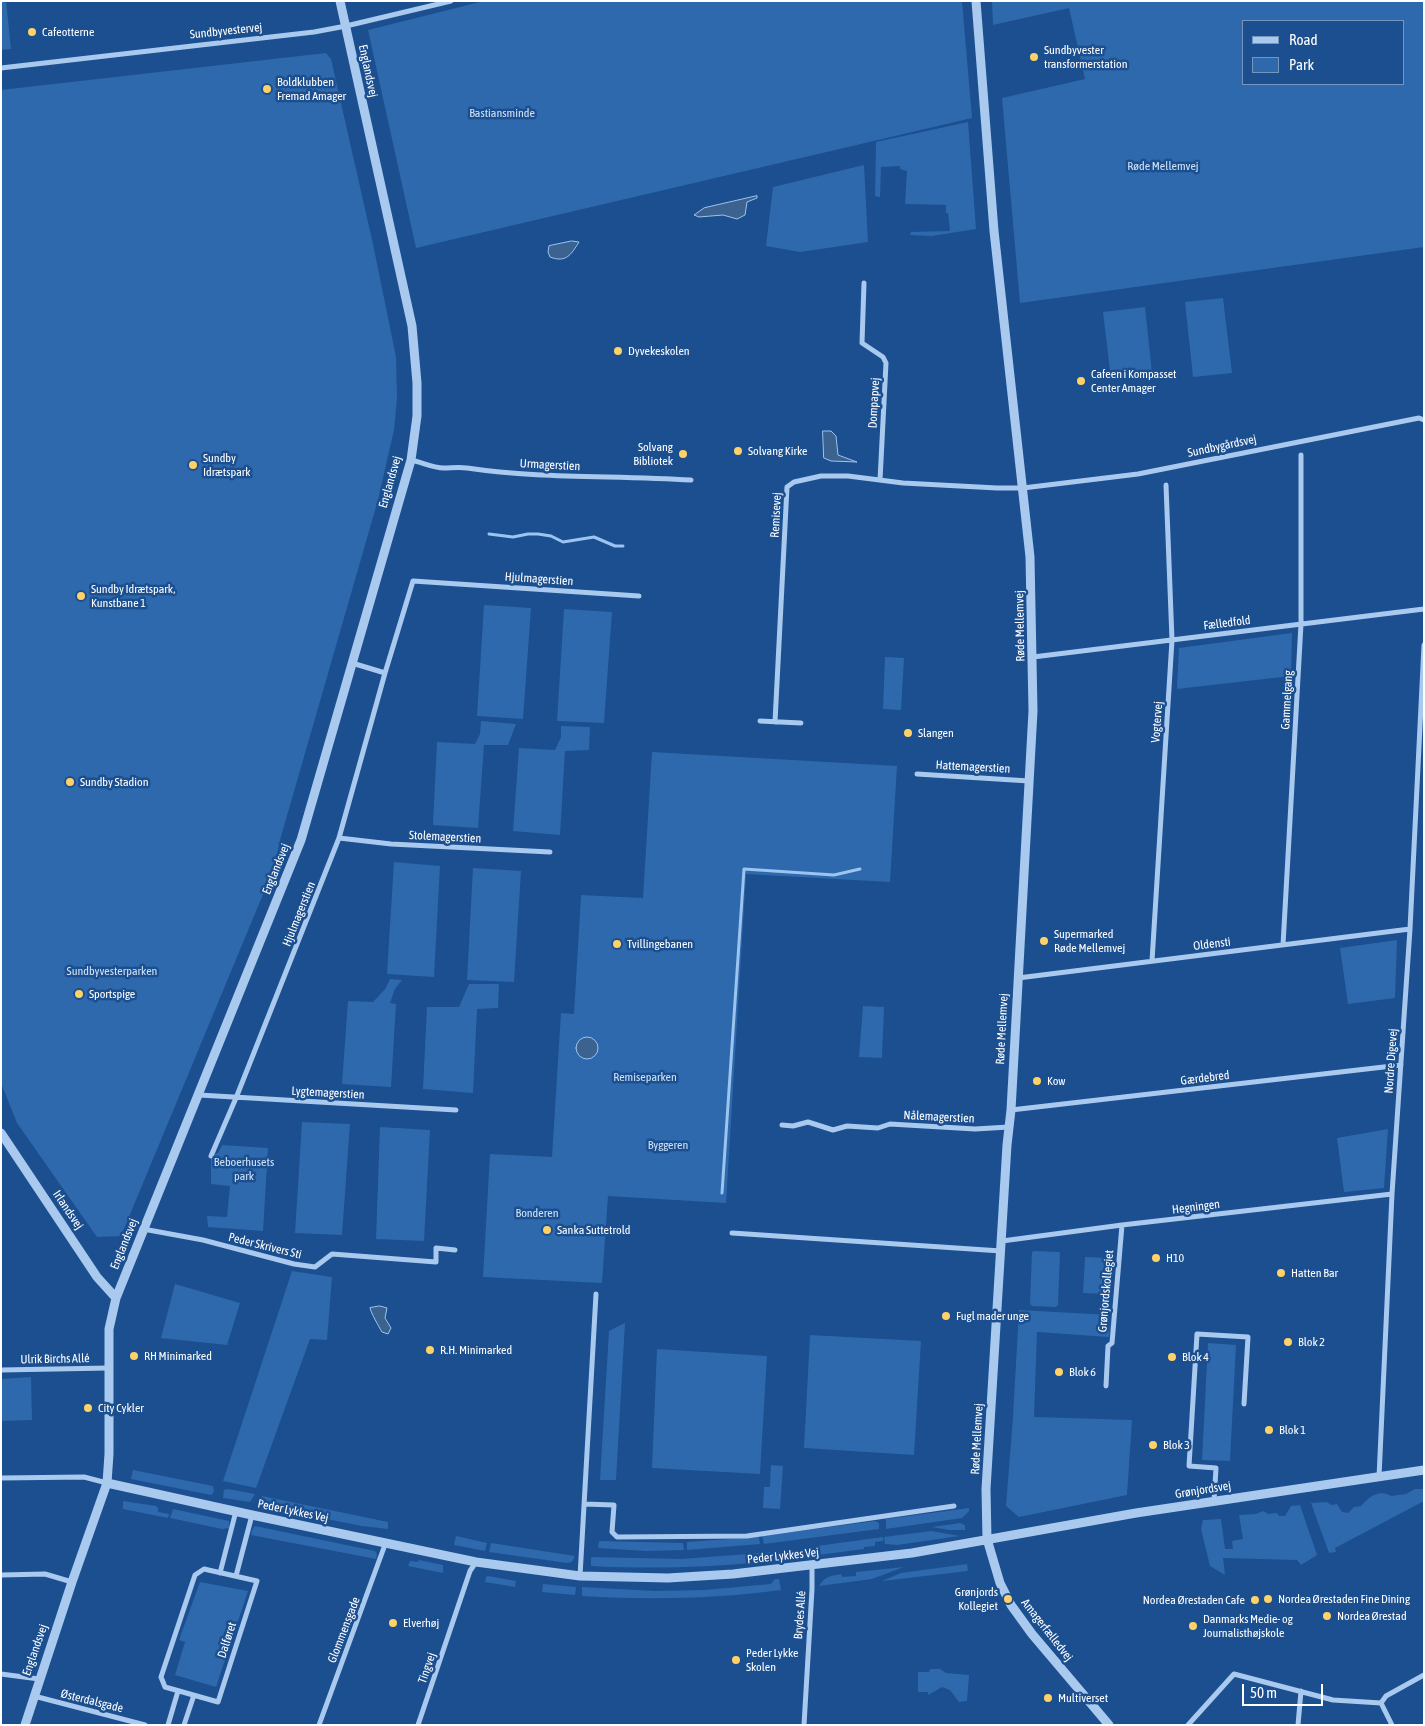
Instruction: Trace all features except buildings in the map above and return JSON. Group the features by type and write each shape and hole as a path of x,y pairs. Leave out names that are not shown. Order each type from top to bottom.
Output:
{"street":[{"name":"Englandsvej","path":"25,1725 33,1696 107,1483 109,1454 109,1329 116,1298 301,840 411,460 417,416 418,383 412,326 340,1"},
{"name":"Sundbyvestervej","path":"1,68 314,32 451,1"},
{"name":"Røde Mellemvej","path":"976,1 994,231 1030,557 1033,657 1033,711 1011,1110 986,1489 987,1539"},
{"name":"Dompapvej","path":"864,282 862,343 883,357 886,363 880,480"},
{"name":"Sundbygårdsvej","path":"1023,488 1138,474 1422,419"},
{"name":"Gammelgang","path":"1283,945 1301,624 1301,455"},
{"name":"Urmagerstien","path":"411,460 443,468 464,467 491,472 576,477 635,477 691,480"},
{"name":"Remisevej","path":"775,722 787,487 794,482 821,476 848,476 903,484 1023,488"},
{"name":"Vogtervej","path":"1152,961 1172,640 1166,485"},
{"name":"Hjulmagerstien","path":"211,1156 340,838 385,673 413,581 639,596"},
{"name":"Fælledfold","path":"1033,657 1424,609"},
{"name":"Nordre Digevej","path":"1379,1477 1392,1194 1410,929 1424,645"},
{"path":"352,662 385,673"},
{"path":"760,721 801,723"},
{"name":"Hattemagerstien","path":"916,774 1029,781"},
{"name":"Stolemagerstien","path":"340,838 391,844 550,852"},
{"name":"Oldensti","path":"1018,978 1410,929"},
{"name":"Gærdebred","path":"1011,1110 1401,1065"},
{"name":"Lygtemagerstien","path":"199,1095 456,1110"},
{"name":"Nålemagerstien","path":"782,1125 792,1126 808,1122 833,1130 847,1126 878,1128 890,1124 975,1129 1009,1127"},
{"name":"Irlandsvej","path":"1,1133 97,1277 116,1298"},
{"name":"Hegningen","path":"1002,1246 1122,1225 1392,1194"},
{"name":"Grønjordskollegiet","path":"1106,1386 1108,1346 1112,1344 1122,1225"},
{"name":"Peder Skrivers Sti","path":"143,1229 203,1240 315,1268 332,1254 436,1262 436,1248 456,1250"},
{"path":"732,1233 1002,1246"},
{"path":"580,1576 596,1294"},
{"path":"1214,1501 1216,1468 1189,1466 1197,1334 1248,1337 1244,1404"},
{"name":"Ulrik Birchs Allé","path":"1,1370 110,1368"},
{"name":"Grønjordsvej","path":"987,1539 1214,1501 1424,1470"},
{"name":"Peder Lykkes Vej","path":"1,1478 84,1477 252,1515 476,1562 580,1576 668,1578 733,1574 912,1553 987,1539"},
{"name":"Peder Lykkes Vej","path":"584,1504 614,1504 612,1532 617,1537 638,1538 747,1536 954,1506"},
{"path":"220,1573 236,1511"},
{"path":"236,1576 252,1515"},
{"name":"Amagerfælledvej","path":"987,1539 1000,1583 1011,1605 1032,1634 1109,1725"},
{"name":"Glommensgade","path":"319,1725 386,1542"},
{"name":"Tingvej","path":"418,1725 470,1571 476,1562"},
{"name":"Brydes Allé","path":"804,1725 812,1566"},
{"name":"Dalføret","path":"204,1569 236,1576 257,1581 218,1702 165,1687 161,1677 195,1575 204,1569"},
{"path":"1,1575 45,1574 72,1582"},
{"path":"1,1674 39,1679"},
{"path":"1188,1725 1234,1674 1333,1700 1380,1703"},
{"path":"1380,1703 1386,1696 1424,1675"},
{"path":"168,1725 178,1690"},
{"path":"1298,1725 1301,1691"},
{"path":"184,1725 194,1695"},
{"name":"Østerdalsgade","path":"33,1696 145,1725"},
{"path":"1380,1703 1392,1725"}],"green space":[{"path":"1,1 6,1 11,49 1,50"},
{"name":"Bastiansminde","path":"484,1 962,1 972,118 416,248 368,30"},
{"name":"Røde Mellemvej","path":"992,1 1423,1 1424,247 1020,303 1002,98 1085,79 1069,8 993,25"},
{"name":"Sundby Idrætspark","path":"326,53 331,59 373,244 396,357 397,398 394,430 378,500 280,840 274,868 121,1236 97,1237 17,1123 1,1083 1,90"},
{"path":"968,122 976,229 932,236 910,235 911,232 950,231 946,205 905,204 907,171 900,169 900,166 881,167 880,197 875,196 876,142"},
{"path":"864,165 868,242 800,252 766,246 773,187"},
{"path":"1223,298 1232,373 1193,377 1185,302"},
{"path":"1145,307 1152,373 1111,379 1103,312"},
{"path":"484,605 531,608 523,719 477,716"},
{"path":"564,609 612,612 604,723 557,721"},
{"path":"1292,633 1291,676 1177,689 1179,648"},
{"path":"885,657 904,658 901,710 883,709"},
{"path":"481,721 516,724 508,745 484,745 478,828 433,825 437,742 475,744 480,734"},
{"path":"561,726 590,727 589,750 565,751 560,835 513,831 519,748 555,750 561,737"},
{"name":"Remiseparken","path":"652,752 897,766 890,882 746,874 726,1203 608,1196 602,1283 483,1277 490,1154 552,1157 561,1013 574,1014 581,895 643,898"},
{"path":"394,862 440,866 434,977 387,974"},
{"path":"473,868 521,871 514,982 467,980"},
{"path":"1397,940 1395,998 1348,1004 1340,948"},
{"path":"390,979 402,980 395,989 390,1003 396,1004 391,1087 342,1084 348,1001 373,1002 385,989"},
{"path":"469,984 499,984 498,1008 477,1009 473,1093 423,1089 427,1007 459,1007"},
{"path":"863,1006 884,1007 882,1058 859,1057"},
{"path":"302,1122 350,1124 342,1235 295,1233"},
{"path":"380,1127 430,1130 424,1241 376,1239"},
{"path":"1388,1129 1384,1188 1344,1192 1337,1138"},
{"name":"Beboerhusets park","path":"222,1145 268,1148 263,1231 208,1227 207,1216 227,1217 230,1186 211,1184 211,1156 218,1153"},
{"path":"1032,1252 1060,1253 1058,1305 1056,1307 1032,1306 1030,1304"},
{"path":"1085,1257 1108,1258 1106,1294 1083,1293"},
{"path":"292,1271 332,1277 327,1340 310,1339 256,1488 223,1481"},
{"path":"175,1284 240,1303 227,1345 161,1338"},
{"path":"1019,1310 1110,1315 1109,1337 1037,1332 1034,1417 1132,1420 1127,1495 1019,1517 1006,1506"},
{"path":"625,1323 616,1480 600,1480 609,1331"},
{"path":"810,1335 921,1341 914,1455 804,1448"},
{"path":"1208,1343 1236,1345 1230,1461 1202,1460"},
{"path":"657,1349 767,1356 760,1474 652,1468"},
{"path":"31,1377 32,1420 1,1421 1,1379"},
{"path":"771,1465 783,1466 780,1509 763,1508 764,1487 770,1487"},
{"path":"133,1470 213,1486 214,1492 211,1495 131,1479"},
{"path":"228,1489 255,1494 250,1502 223,1498 224,1490"},
{"path":"1415,1489 1424,1489 1424,1501 1335,1548 1336,1552 1329,1553 1311,1503 1327,1502 1331,1505 1337,1504 1342,1512 1348,1513 1354,1507 1361,1506 1375,1495 1382,1493 1391,1496 1406,1494"},
{"path":"262,1496 388,1522 388,1529 362,1526 260,1506"},
{"path":"123,1501 156,1506 158,1512 169,1514 168,1518 123,1509"},
{"path":"1300,1505 1317,1555 1301,1565 1297,1560 1223,1558 1225,1575 1210,1566 1201,1529 1203,1520 1221,1519 1225,1549 1233,1549 1232,1541 1243,1539 1239,1515 1256,1514 1263,1511 1268,1514 1277,1513 1279,1516 1285,1516 1291,1506"},
{"path":"969,1508 969,1511 962,1518 886,1529 886,1519"},
{"path":"173,1509 229,1521 229,1528 222,1529 170,1518"},
{"path":"875,1521 879,1523 879,1529 764,1544 762,1536"},
{"path":"960,1523 965,1525 965,1530 932,1527"},
{"path":"255,1526 375,1551 377,1554 376,1559 251,1535"},
{"path":"931,1531 960,1536 897,1545 885,1544 884,1537"},
{"path":"456,1536 487,1543 485,1551 454,1545"},
{"path":"759,1537 760,1544 687,1550 687,1542"},
{"path":"883,1537 883,1541 875,1542 875,1546 818,1555 817,1546"},
{"path":"599,1541 683,1543 684,1550 646,1551 598,1548"},
{"path":"491,1543 575,1556 572,1562 567,1563 489,1552"},
{"path":"775,1552 776,1560 730,1565 660,1568 591,1566 591,1557 681,1559"},
{"path":"419,1560 443,1565 443,1573 408,1566 410,1561 418,1562"},
{"path":"967,1564 968,1571 882,1581 901,1573"},
{"path":"904,1567 872,1579 819,1586 826,1578 834,1575 841,1574 842,1577 856,1576 856,1572"},
{"path":"488,1576 516,1581 515,1587 485,1582"},
{"path":"775,1579 779,1579 781,1590 681,1598 582,1596 582,1587 655,1591 704,1590 771,1584"},
{"path":"200,1582 248,1591 216,1687 175,1675 185,1642 179,1640"},
{"path":"543,1584 576,1587 575,1595 542,1592"},
{"path":"930,1669 940,1669 946,1673 969,1675 967,1701 959,1702 950,1690 942,1687 928,1695 928,1692 918,1692 918,1672 929,1672"}],"shaded area":[{"path":"757,196 757,198 747,202 745,215 737,219 723,215 699,217 694,215 704,208"},
{"path":"572,241 579,242 568,257 556,259 550,257 548,252 549,246"},
{"path":"823,431 831,431 836,436 838,455 857,462 831,461 824,458"},
{"path":"587,1037 595,1040 598,1048 595,1056 587,1059 579,1056 576,1048 579,1040"},
{"path":"380,1306 387,1308 385,1318 391,1328 388,1334 382,1332 370,1308"}],"waterway":[{"path":"489,534 513,537 538,534 551,536 563,542 594,537 615,546 623,546"},
{"path":"722,1193 744,869 834,875 860,869"}],"place":[{"name":"Cafeotterne","path":"32,32"},
{"name":"Sundbyvester transformerstation","path":"1034,57"},
{"name":"Boldklubben Fremad Amager","path":"267,89"},
{"name":"Dyvekeskolen","path":"618,351"},
{"name":"Cafeen i Kompasset Center Amager","path":"1081,381"},
{"name":"Solvang Kirke","path":"738,451"},
{"name":"Solvang Bibliotek","path":"683,454"},
{"name":"Sundby Idrætspark","path":"193,465"},
{"name":"Sundby Idrætspark, Kunstbane 1","path":"81,596"},
{"name":"Slangen","path":"908,733"},
{"name":"Sundby Stadion","path":"70,782"},
{"name":"Supermarked Røde Mellemvej","path":"1044,941"},
{"name":"Tvillingebanen","path":"617,944"},
{"name":"Sportspige","path":"79,994"},
{"name":"Kow","path":"1037,1081"},
{"name":"Sanka Suttetrold","path":"547,1230"},
{"name":"H10","path":"1156,1258"},
{"name":"Hatten Bar","path":"1281,1273"},
{"name":"Fugl mader unge","path":"946,1316"},
{"name":"Blok 2","path":"1288,1342"},
{"name":"R.H. Minimarked","path":"430,1350"},
{"name":"RH Minimarked","path":"134,1356"},
{"name":"Blok 4","path":"1172,1357"},
{"name":"Blok 6","path":"1059,1372"},
{"name":"City Cykler","path":"88,1408"},
{"name":"Blok 1","path":"1269,1430"},
{"name":"Blok 3","path":"1153,1445"},
{"name":"Grønjords Kollegiet","path":"1008,1599"},
{"name":"Nordea Ørestaden Fine Dining","path":"1268,1599"},
{"name":"Nordea Ørestaden Cafe","path":"1255,1600"},
{"name":"Nordea Ørestad","path":"1327,1616"},
{"name":"Elverhøj","path":"393,1623"},
{"name":"Danmarks Medie- og Journalisthøjskole","path":"1193,1626"},
{"name":"Peder Lykke Skolen","path":"736,1660"},
{"name":"Multiverset","path":"1048,1698"}],"park label":[{"name":"Sundbyvesterparken","path":"112,971"},
{"name":"Byggeren","path":"668,1145"},
{"name":"Bonderen","path":"537,1213"}]}
